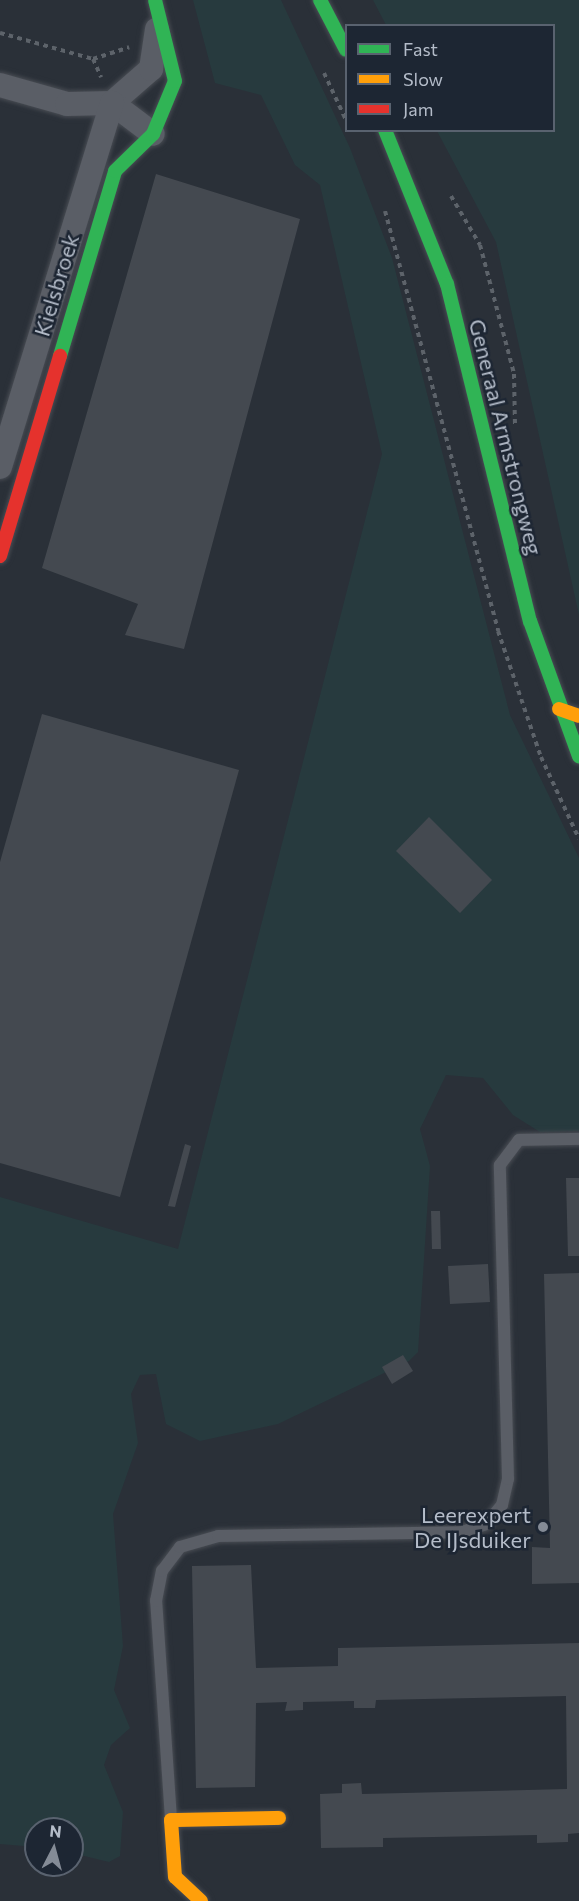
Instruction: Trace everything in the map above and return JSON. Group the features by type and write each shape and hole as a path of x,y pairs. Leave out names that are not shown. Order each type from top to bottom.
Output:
{"main road":[{"path":"320,0 345,48"},
{"path":"1,554 115,171 153,134 174,81 155,2"},
{"name":"Generaal Armstrongweg","path":"386,132 426,221 447,285 501,509 558,709 579,756"},
{"path":"558,709 579,716"},
{"path":"201,1901 175,1877 171,1820 279,1818"}],"street":[{"path":"0,85 67,104 112,102 151,69 158,47 155,2"},
{"path":"112,102 153,134"},
{"name":"Kielsbroek","path":"0,467 112,102"}],"lane":[{"path":"171,1820 156,1601 162,1571 180,1547 218,1536 462,1532 486,1524 501,1506 508,1479 500,1165 519,1140 579,1139"}],"path":[{"path":"0,33 93,59 131,46 132,35"},
{"path":"382,203 411,295 498,631 541,757 579,839"}],"green space":[{"path":"193,0 281,0 350,148 392,258 510,715 579,858 579,1131 540,1132 513,1115 483,1078 446,1075 420,1129 430,1166 418,1352 409,1361 278,1424 200,1441 166,1424 156,1374 140,1375 131,1394 138,1443 113,1514 123,1646 114,1690 130,1728 111,1745 104,1765 123,1812 120,1856 109,1862 84,1856 84,1817 24,1817 24,1846 0,1844 0,1197 178,1249 382,454 320,185 295,165 261,95 215,83"},
{"path":"373,0 579,0 579,615 496,242 438,132 555,132 555,24 385,24"}],"building":[{"path":"156,174 300,219 184,649 125,635 138,604 42,568"},
{"path":"42,714 239,770 120,1197 0,1163 0,862"},
{"path":"429,817 492,880 460,913 396,851"},
{"path":"185,1144 191,1146 175,1207 168,1206"},
{"path":"566,1178 579,1178 579,1256 568,1256"},
{"path":"431,1211 440,1211 441,1249 432,1249"},
{"path":"488,1264 490,1302 450,1304 448,1266"},
{"path":"579,1273 579,1583 532,1584 532,1547 550,1548 544,1274"},
{"path":"403,1355 413,1371 392,1384 382,1367"},
{"path":"251,1565 256,1668 338,1666 338,1648 579,1643 579,1833 568,1834 568,1842 537,1843 537,1835 383,1838 383,1847 321,1848 320,1794 342,1793 342,1784 361,1783 362,1794 567,1789 566,1696 376,1700 375,1708 354,1708 354,1701 303,1702 303,1710 285,1711 287,1702 256,1703 255,1787 196,1788 192,1566"}],"traffic: fast":[{"path":"60,356 115,171 153,134 175,81 155,0"},
{"path":"320,0 345,48"},
{"path":"386,132 447,284 530,621 579,756"}],"traffic: slow":[{"path":"559,709 579,716"},
{"path":"201,1901 175,1877 171,1820 279,1818"}],"traffic: jam":[{"path":"0,556 60,356"}],"place":[{"name":"Leerexpert De IJsduiker","path":"543,1527"}]}
